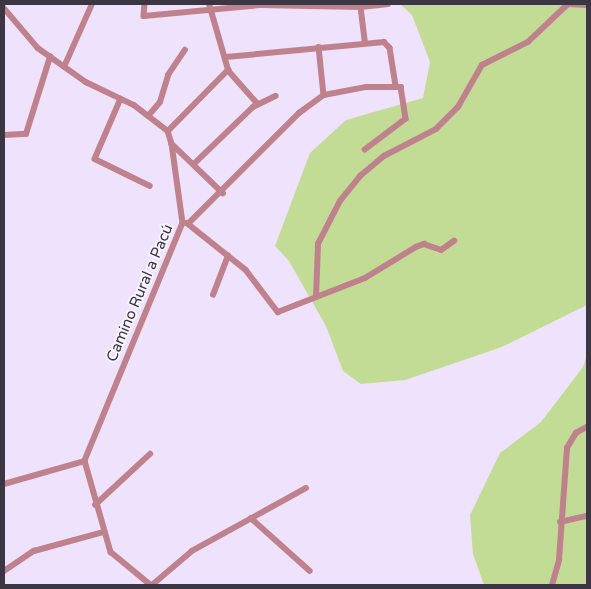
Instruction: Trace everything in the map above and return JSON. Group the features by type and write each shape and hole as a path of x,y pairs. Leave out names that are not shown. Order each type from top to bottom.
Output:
{"street":[{"path":"64,67 92,4"},
{"path":"145,4 144,16 211,12 260,4 357,4 361,7 388,4"},
{"path":"209,4 226,57 228,70 258,104"},
{"path":"316,297 318,244 340,201 368,168 436,129 458,107 482,65 528,42 568,4 587,5"},
{"path":"361,7 365,42"},
{"path":"4,8 50,57 86,82 121,99 168,131 228,70"},
{"path":"226,57 365,42 389,44 396,85 402,90 406,119 365,150"},
{"path":"319,47 324,95"},
{"path":"148,116 160,102 168,74 184,50"},
{"path":"4,135 26,134 50,57"},
{"path":"396,85 324,95 299,113 223,193 186,223 249,274 276,312 287,312 316,297 365,278 416,247 424,244 441,250 454,241"},
{"path":"194,163 258,104 276,96"},
{"path":"121,99 94,159 150,186"},
{"name":"Camino Rural a Pacú","path":"85,461 186,223 168,131"},
{"path":"172,144 194,163 223,193"},
{"path":"213,295 228,256"},
{"path":"552,585 559,560 560,522 567,448 576,433 587,427"},
{"path":"95,504 150,454"},
{"path":"4,484 85,461 95,504 111,552 149,585 192,551 306,488"},
{"path":"560,522 587,516"},
{"path":"251,518 310,571"},
{"path":"4,571 34,551 104,532"}],"green space":[{"path":"400,4 587,4 587,305 502,347 405,380 361,384 343,371 326,326 289,261 275,246 310,153 346,120 423,98 430,62 412,15"},
{"path":"587,354 587,585 484,585 473,554 470,515 500,453 541,422 583,367"}]}
